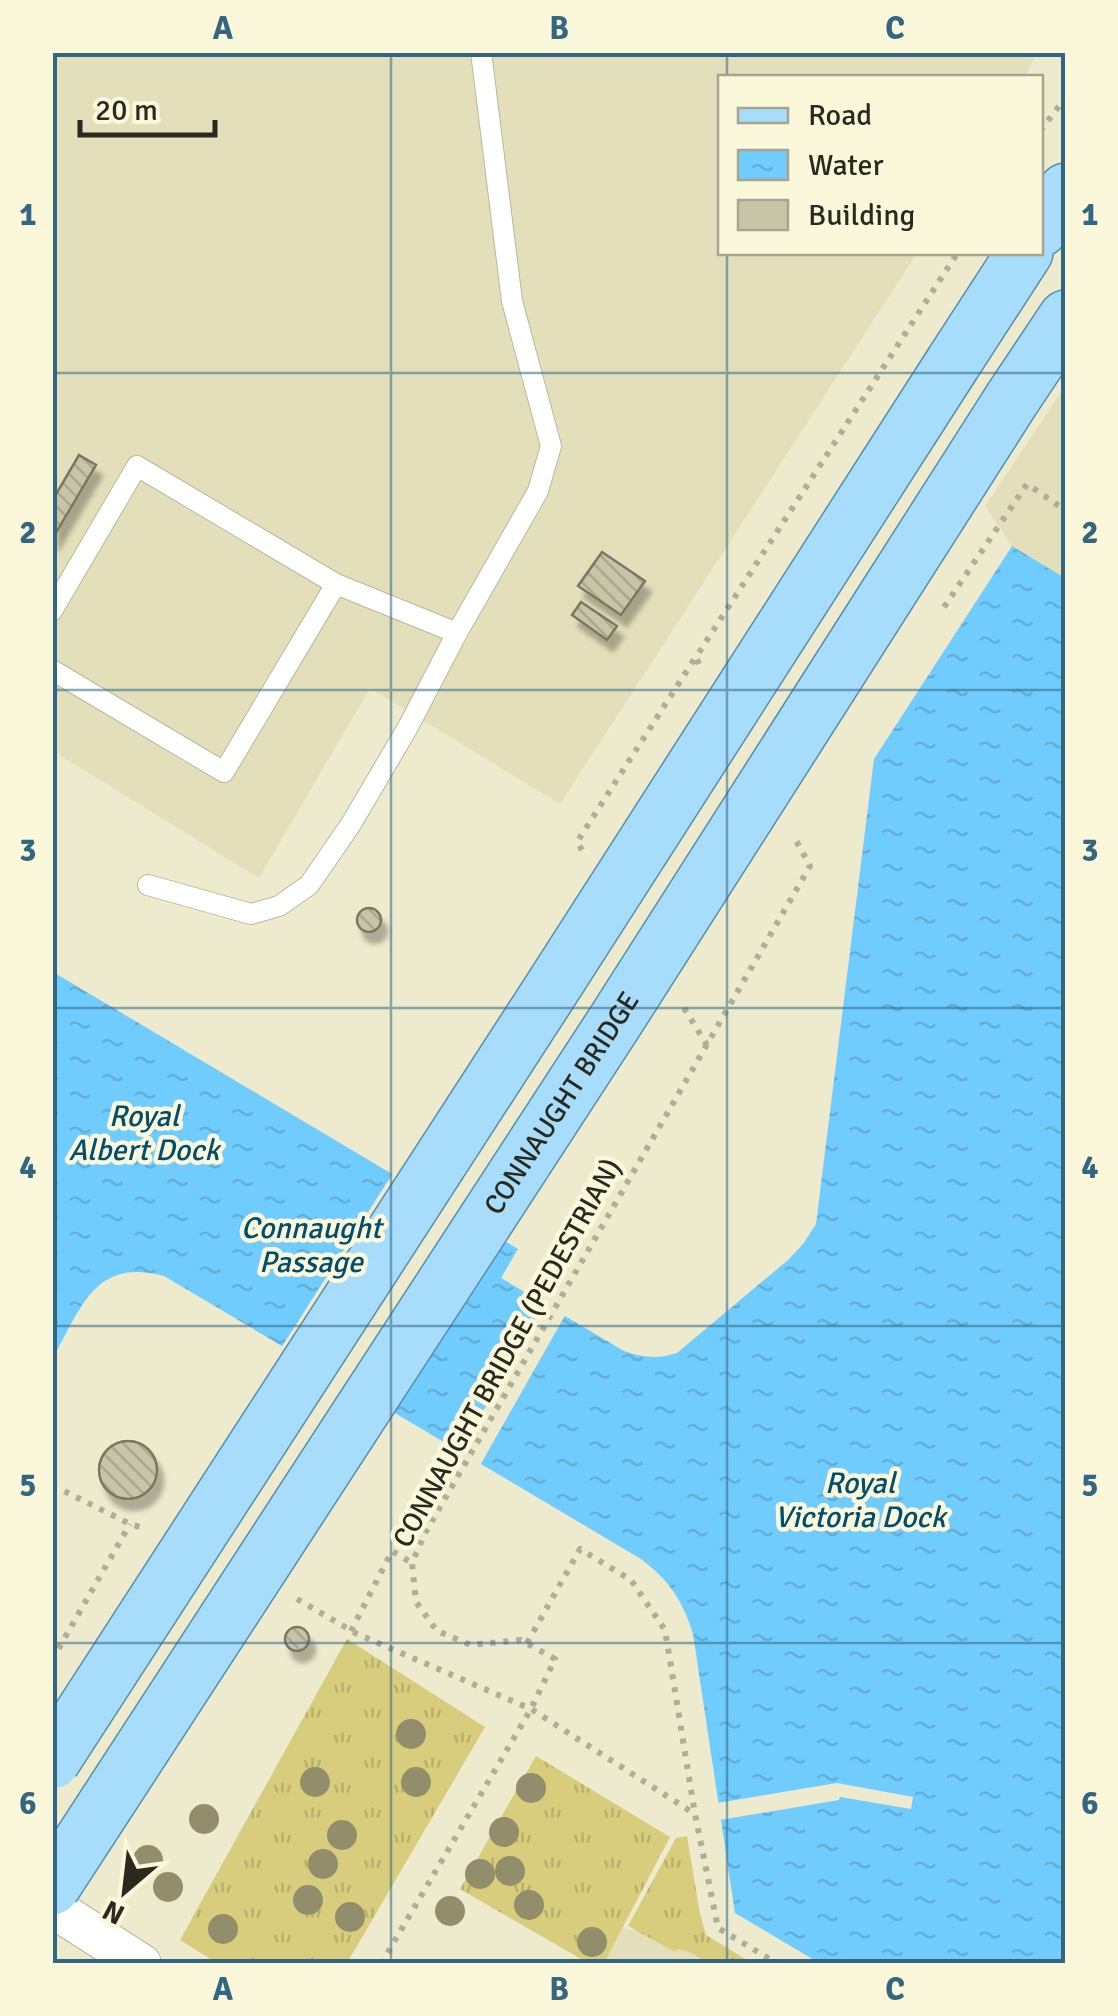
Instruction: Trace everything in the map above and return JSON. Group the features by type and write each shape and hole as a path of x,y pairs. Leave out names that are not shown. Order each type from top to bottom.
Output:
{"main road":[{"path":"1043,225 1066,191"},
{"path":"52,1761 1023,255"},
{"name":"CONNAUGHT BRIDGE","path":"52,1887 616,1020 1066,318"}],"street":[{"path":"52,1907 141,1964"}],"lane":[{"path":"148,885 251,914 279,906 308,885 361,808 538,491 550,446 512,301 481,52"},
{"path":"52,611 137,466 336,584 457,633"},
{"path":"52,670 224,772 336,584"}],"path":[{"path":"1043,128 1066,97"},
{"path":"584,854 577,842 956,255"},
{"path":"937,617 1027,484 1062,508"},
{"path":"696,657 702,670"},
{"name":"CONNAUGHT BRIDGE (PEDESTRIAN)","path":"526,1643 521,1640 472,1645 436,1631 416,1602 412,1563 810,866 792,832"},
{"path":"682,1003 707,1045"},
{"path":"52,1660 130,1524"},
{"path":"381,1964 531,1710 555,1659 526,1643 580,1549 631,1580 665,1630 718,1928 778,1964"},
{"path":"412,1563 392,1552 354,1633 531,1710 696,1814"}],"shaded area":[{"path":"52,53 1036,53 1026,75 718,75 718,255 916,255 560,804 370,688 259,878 53,751"},
{"path":"1065,386 1065,578 1012,546 985,506"},
{"path":"623,1928 705,1947 730,1964 602,1964"}],"green space":[{"path":"347,1639 485,1727 347,1963 217,1963 180,1940"},
{"path":"536,1756 670,1837 604,1963 588,1963 460,1889"},
{"path":"687,1836 706,1935 752,1963 704,1963 690,1952 675,1952 628,1926 676,1838"}],"water":[{"name":"Royal Victoria Dock","path":"1012,546 1065,578 1065,1963 819,1963 735,1913 693,1634 674,1592 641,1559 164,1276 141,1272 106,1280 82,1305 53,1358 53,972 518,1249 501,1278 624,1351 651,1357 677,1353 788,1260 816,1224 874,759"}],"pier":[{"path":"395,1170 508,1237 388,1415 279,1351"},
{"path":"546,1299 567,1312 478,1469 458,1456"},
{"path":"837,1783 913,1797 911,1809 840,1797 720,1820 717,1803"}],"building":[{"path":"79,455 96,465 53,538 52,501"},
{"path":"602,552 645,581 621,615 578,586"},
{"path":"581,602 617,626 607,640 572,615"},
{"path":"369,908 381,920 369,932 357,920"},
{"path":"128,1441 148,1450 157,1470 148,1490 128,1499 108,1490 99,1470 108,1450"},
{"path":"297,1627 309,1639 297,1651 285,1639"}],"water label":[{"name":"Royal Albert Dock","path":"144,1133"},
{"name":"Connaught Passage","path":"311,1245"}]}
